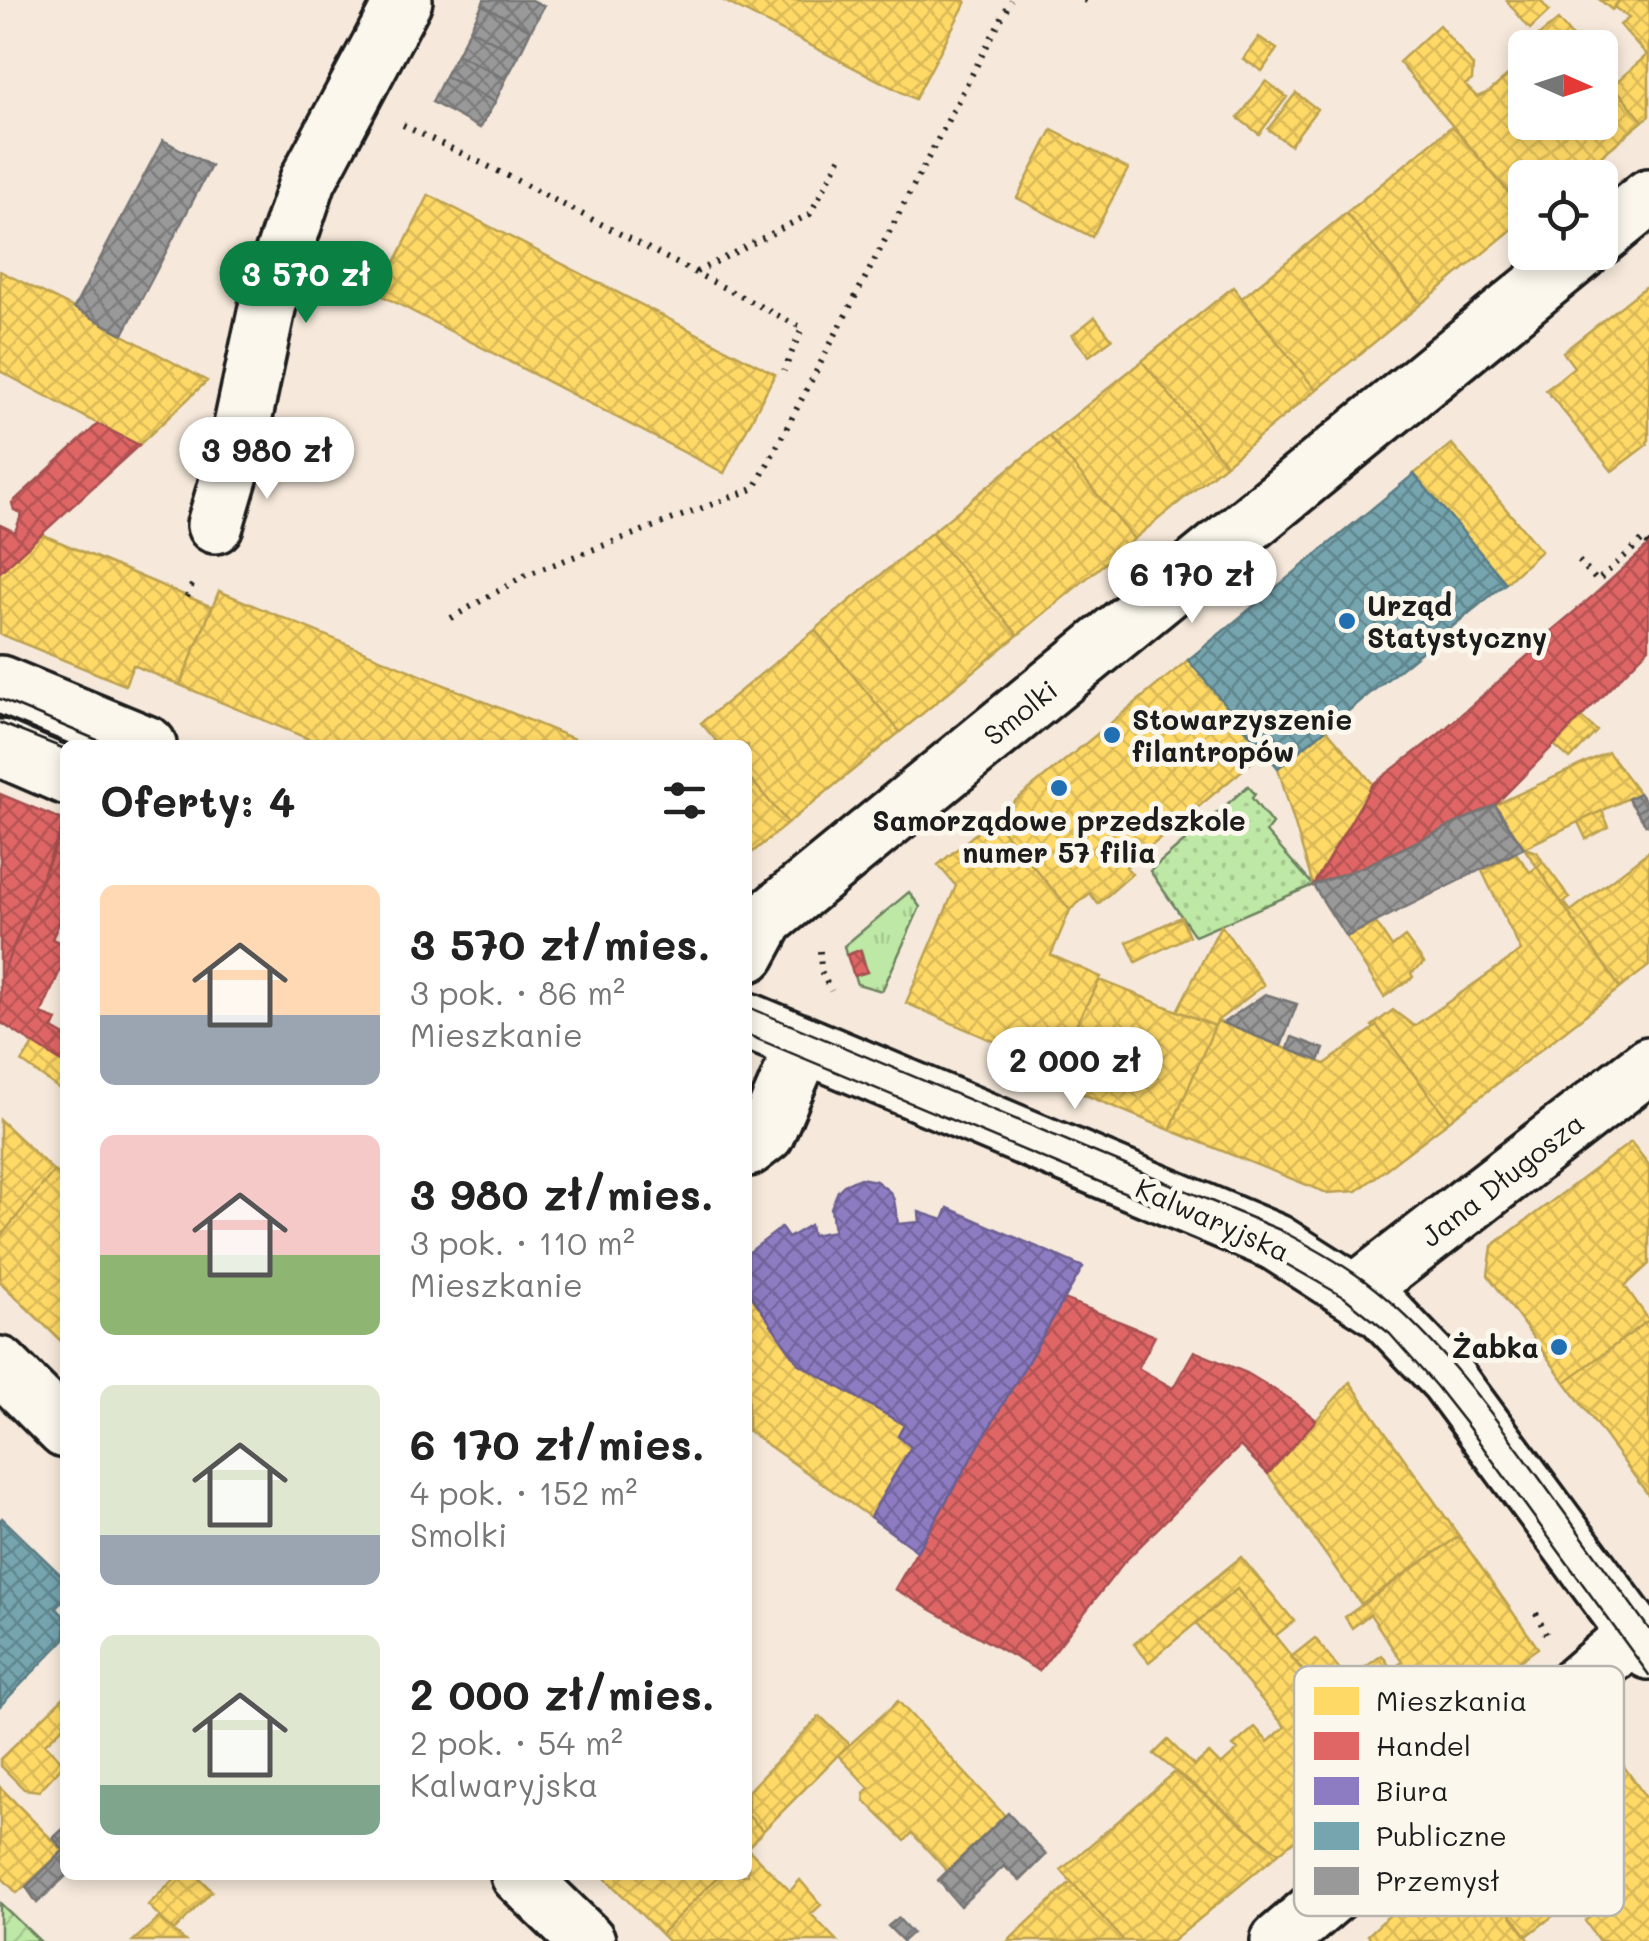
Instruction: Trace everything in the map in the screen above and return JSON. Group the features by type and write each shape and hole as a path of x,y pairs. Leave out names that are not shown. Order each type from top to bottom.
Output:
{"street":[{"path":"207,548 236,454 270,294 308,180 404,0"},
{"path":"1618,222 1649,197"},
{"name":"Smolki","path":"752,947 767,919 1559,270"},
{"path":"0,684 136,740"},
{"path":"0,748 60,774"},
{"name":"Kalwaryjska","path":"752,1023 1276,1242 1356,1292 1383,1311 1448,1379 1642,1642"},
{"path":"752,1145 766,1134 804,1045"},
{"name":"Jana Długosza","path":"1356,1292 1649,1066"},
{"path":"0,1365 60,1425"},
{"path":"1613,1666 1642,1642"},
{"path":"524,1880 587,1941"},
{"path":"1279,1941 1309,1916"}],"path":[{"path":"451,618 526,575 755,488 1011,0"},
{"path":"400,124 802,328 784,371"},
{"path":"695,273 810,214 844,150"},
{"path":"1579,562 1597,581 1644,539 1649,545"},
{"path":"187,597 207,548"}],"green space":[{"path":"1248,786 1255,794 1252,798 1272,824 1266,832 1313,885 1195,936 1150,871"},
{"path":"909,892 920,907 882,991 857,984 854,976 867,972 861,950 846,955 844,946"},
{"path":"0,1903 40,1941 0,1941"}],"building: Mieszkania":[{"path":"722,0 963,0 966,2 915,99"},
{"path":"1506,0 1540,0 1549,11 1530,29"},
{"path":"1600,0 1620,0 1612,10"},
{"path":"1620,0 1649,0 1649,116 1643,121 1618,91 1618,81 1647,55 1620,25 1629,18 1614,7"},
{"path":"1558,20 1566,30 1546,30"},
{"path":"1439,25 1473,66 1472,80 1465,85 1477,97 1508,76 1508,140 1618,140 1618,91 1643,121 1596,160 1508,160 1508,192 1399,62"},
{"path":"1259,37 1277,49 1262,71 1243,59"},
{"path":"1266,81 1287,97 1259,134 1238,118"},
{"path":"1296,93 1317,109 1290,145 1268,129"},
{"path":"1452,126 1508,192 1508,233 1421,304 1346,213"},
{"path":"1052,130 1128,169 1092,237 1017,198"},
{"path":"429,195 775,374 724,473 379,294"},
{"path":"1346,213 1421,304 1316,390 1242,298"},
{"path":"0,271 207,381 139,445 98,424 0,371"},
{"path":"1649,284 1649,440 1612,471 1546,390 1574,367 1563,352"},
{"path":"1233,287 1316,390 1226,464 1142,361"},
{"path":"1095,317 1112,339 1089,356 1072,335"},
{"path":"1142,361 1226,464 1134,539 1049,436"},
{"path":"1049,436 1134,539 1018,635 931,533"},
{"path":"1452,444 1541,551 1506,583 1414,474"},
{"path":"931,533 1018,635 900,732 815,630"},
{"path":"41,534 212,607 180,685 133,665 125,685 0,634 0,572"},
{"path":"219,591 577,740 311,740 180,685"},
{"path":"815,630 900,732 788,823 752,781 752,740 716,740 701,723"},
{"path":"1188,660 1264,752 1126,867 1132,874 1098,904 1090,893 1070,910 993,819"},
{"path":"1581,717 1597,731 1570,759 1554,745"},
{"path":"1326,729 1373,784 1313,885 1278,768"},
{"path":"1608,752 1639,793 1524,848 1495,805"},
{"path":"752,781 788,823 752,853"},
{"path":"1602,811 1609,827 1586,839 1578,822"},
{"path":"993,819 1070,910 1051,955 1101,977 1047,1079 1042,1077 1048,1065 906,1003 956,886 938,865"},
{"path":"1524,848 1537,852 1543,862 1537,867"},
{"path":"1649,851 1649,966 1620,988 1537,867 1543,862 1570,898 1564,902 1571,911"},
{"path":"1516,853 1530,872 1537,867 1620,988 1449,1121 1377,1026 1372,1026 1393,1010 1414,1026 1521,951 1482,871"},
{"path":"1181,917 1189,936 1136,962 1127,942"},
{"path":"1376,923 1392,947 1405,937 1424,963 1411,973 1413,977 1384,997 1346,937"},
{"path":"1221,925 1264,985 1215,1026 1177,1011"},
{"path":"1100,980 1215,1026 1170,1130 1047,1079"},
{"path":"1217,1021 1325,1064 1377,1026 1449,1121 1357,1191 1327,1193 1170,1130"},
{"path":"34,1043 60,1061 60,1089 22,1062"},
{"path":"0,1120 54,1171 0,1237"},
{"path":"1631,1142 1649,1165 1649,1264 1625,1286 1649,1320 1565,1382 1488,1275 1492,1246"},
{"path":"54,1171 60,1176 60,1340 0,1282 0,1237"},
{"path":"752,1297 798,1363 904,1425 898,1436 911,1447 870,1517 752,1434"},
{"path":"1649,1320 1649,1496 1565,1382"},
{"path":"1350,1382 1459,1536 1361,1604 1268,1474"},
{"path":"1459,1536 1538,1648 1513,1666 1397,1666 1402,1662 1370,1614 1352,1628 1345,1617"},
{"path":"1241,1557 1294,1621 1275,1636 1237,1589 1149,1662 1134,1644"},
{"path":"1237,1589 1299,1666 1294,1666 1294,1841 1279,1853 1154,1754 1168,1740 1194,1766 1209,1753 1221,1765 1238,1750 1233,1746 1255,1727 1268,1742 1285,1727 1196,1623"},
{"path":"1315,1638 1337,1666 1298,1666 1291,1657"},
{"path":"1382,1655 1389,1666 1367,1666"},
{"path":"60,1701 60,1730 45,1744 60,1760 60,1768 39,1791 24,1789 0,1765 0,1759"},
{"path":"898,1701 1005,1816 947,1871 912,1833 905,1841 865,1801 864,1793 869,1788 838,1755"},
{"path":"820,1716 849,1744 763,1831 752,1819 752,1787"},
{"path":"1624,1767 1649,1802 1649,1941 1599,1941 1585,1921 1589,1917 1624,1916"},
{"path":"1175,1772 1279,1853 1173,1941 1124,1941 1061,1870"},
{"path":"0,1787 60,1848 60,1854 17,1893 0,1876"},
{"path":"752,1819 763,1831 752,1843"},
{"path":"752,1853 790,1891 800,1880 821,1905 811,1914 837,1941 668,1941 661,1934 714,1880 752,1880"},
{"path":"174,1880 201,1880 212,1891 174,1931 148,1905"},
{"path":"607,1880 714,1880 661,1934"},
{"path":"1071,1882 1124,1941 1008,1941"},
{"path":"1389,1916 1511,1916 1530,1941 1373,1941 1368,1935"},
{"path":"1512,1916 1553,1916 1527,1936"},
{"path":"159,1918 185,1941 133,1941"}],"building: Handel":[{"path":"98,424 139,445 0,572 0,525 15,532 22,513 14,510 12,503"},
{"path":"1649,545 1649,648 1495,805 1365,866 1313,885 1373,784 1438,735"},
{"path":"0,794 60,819 60,833 0,979"},
{"path":"60,836 60,921 52,939 60,943 60,970 41,1014 57,1020 53,1029 60,1033 60,1061 0,1022 0,979"},
{"path":"860,950 867,972 854,976 847,955"},
{"path":"1064,1299 1155,1336 1138,1368 1173,1388 1194,1351 1247,1373 1316,1420 1268,1474 1240,1446 1124,1562 1039,1671 895,1589"}],"building: Biura":[{"path":"860,1178 876,1181 890,1192 898,1224 920,1222 919,1212 943,1220 948,1208 1083,1267 917,1551 870,1517 911,1447 898,1436 904,1425 798,1363 752,1297 752,1250 781,1228 788,1238 810,1225 812,1235 834,1231 831,1208 844,1185"}],"building: Publiczne":[{"name":"Urząd Statystyczny","path":"1414,474 1506,583 1278,768 1188,660"},
{"path":"0,1520 60,1574 60,1604 56,1608 60,1612 60,1644 0,1706"}],"building: Przemysł":[{"path":"484,0 532,0 544,6 531,30 482,5"},
{"path":"482,5 531,30 519,55 470,29"},
{"path":"470,29 519,55 506,79 457,54"},
{"path":"457,54 506,79 495,102 445,76"},
{"path":"445,76 495,102 480,128 432,102"},
{"path":"163,140 211,166 123,334 74,308"},
{"path":"1639,793 1648,805 1637,812 1628,799"},
{"path":"1495,805 1524,848 1346,937 1313,885 1365,866"},
{"path":"1648,805 1649,824 1646,825 1637,812"},
{"path":"1265,994 1297,1004 1281,1046 1223,1023"},
{"path":"1292,1037 1324,1049 1319,1061 1288,1049"},
{"path":"1008,1813 1046,1855 1020,1881 1004,1866 960,1906 938,1880"},
{"path":"60,1854 62,1880 37,1903 26,1887"},
{"path":"898,1918 912,1933 903,1941 888,1926"}],"tram line":[{"path":"0,699 97,740"},
{"path":"0,723 60,747"},
{"path":"752,1009 1280,1230 1355,1274 1412,1322 1455,1368 1649,1629"},
{"path":"752,1037 1260,1249 1344,1297 1390,1334 1436,1386 1649,1675"}],"place":[{"name":"Urząd Statystyczny","path":"1347,621"},
{"name":"Stowarzyszenie filantropów","path":"1112,735"},
{"name":"Samorządowe przedszkole numer 57 filia","path":"1059,788"},
{"name":"Żabka","path":"1559,1347"}]}
